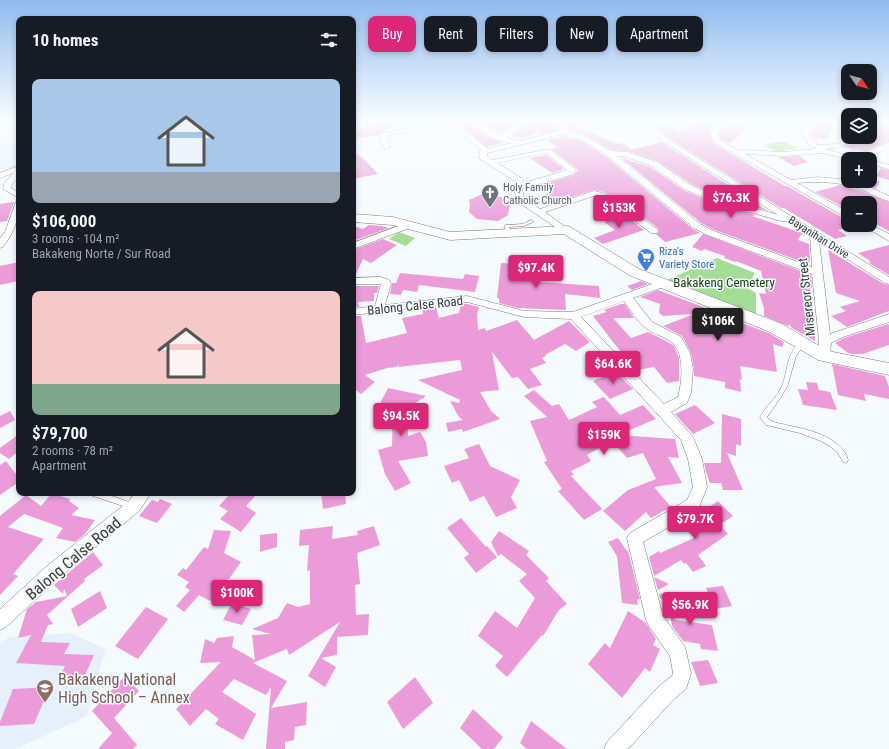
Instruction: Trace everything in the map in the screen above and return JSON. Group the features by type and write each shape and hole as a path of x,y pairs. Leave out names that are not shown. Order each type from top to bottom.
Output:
{"main road":[{"path":"356,218 392,221 450,236 564,230 572,232 634,272 776,328 824,356 885,366"}],"street":[{"path":"483,156 520,181 521,186"},
{"path":"492,162 522,156"},
{"path":"554,156 572,170 521,186 518,189 520,199 564,230"},
{"path":"613,156 697,226 708,232 817,272"},
{"path":"630,156 654,164 690,188 724,202 793,221"},
{"name":"Bayanihan Drive","path":"691,156 889,281"},
{"path":"745,156 841,211"},
{"path":"877,164 889,167"},
{"path":"0,176 16,169"},
{"path":"16,175 8,184 7,189 16,194"},
{"path":"790,182 822,179 853,183 889,199"},
{"path":"538,212 594,193 598,193 615,203 654,231"},
{"path":"0,245 9,232 16,212"},
{"path":"356,245 409,225"},
{"path":"877,231 889,238"},
{"name":"Misereor Street","path":"814,235 825,341 824,356"},
{"path":"356,281 381,280 385,282 386,284 379,308"},
{"name":"Balong Calse Road","path":"356,312 467,299 524,314 574,316 662,284"},
{"path":"626,296 643,320 653,328 676,340 683,348 687,373 687,392 683,400 662,411"},
{"path":"574,316 686,437 695,458 700,487 693,505 635,538 655,620 679,652 682,672 679,682 666,693 614,749"},
{"path":"825,341 839,334 889,318"},
{"name":"Balong Calse Road","path":"0,621 53,572 134,506 142,496"}],"lane":[{"path":"510,233 506,226 524,225 531,221"},
{"path":"716,305 716,325"},
{"path":"802,344 797,347 794,354 786,385 763,417 768,423 821,437 836,447 843,455 845,460"},
{"path":"102,496 134,506"}],"shaded area":[{"path":"0,156 16,156 16,168 11,170 0,170"},
{"name":"Bakakeng National High School – Annex","path":"71,633 105,649 87,716 16,749 0,749 0,642 11,637"}],"green space":[{"path":"399,232 415,238 406,246 389,239"},
{"name":"Bakakeng Cemetery","path":"717,258 755,273 747,288 756,293 756,314 667,280"}],"building":[{"path":"356,156 360,156 365,160 378,174 356,178"},
{"path":"547,156 564,169 552,173 530,158"},
{"path":"561,156 605,156 693,229 700,233 665,242 656,234 659,232 658,228 619,200 604,192 594,190 557,202 545,194 552,191 541,185 571,176 578,170"},
{"path":"642,156 683,156 768,211 727,199 693,185 657,161"},
{"path":"697,156 735,156 841,217 841,229 838,230 847,236 835,239 784,208 781,208"},
{"path":"800,156 808,162 794,166 778,157"},
{"path":"621,158 650,167 685,191 720,205 756,215 752,216 802,233 798,240 809,244 810,260 808,264 712,229 701,223"},
{"path":"881,168 889,170 889,180 877,176"},
{"path":"840,185 841,188 851,188 874,196 841,196 841,206 815,192"},
{"name":"Holy Family Catholic Church","path":"480,195 502,197 510,203 508,215 498,221 477,219 469,212 469,200"},
{"path":"877,197 889,202 889,231 877,225"},
{"path":"14,202 7,221 0,222 0,204"},
{"path":"625,215 644,230 603,244 594,238 615,230 604,222"},
{"path":"369,225 389,228 356,240 356,227 363,229"},
{"path":"703,234 811,275 812,288 810,287 815,322 815,341 792,328 789,324 788,326 764,316 764,308 759,293 766,294 761,271 724,258 725,256 704,249 702,251 692,247"},
{"path":"383,239 397,245 371,263 363,259 356,274 356,249"},
{"path":"889,245 889,275 869,263 870,261 858,253"},
{"path":"828,250 884,284 889,285 889,311 847,327 831,316 846,311 840,307 860,301 836,293"},
{"path":"16,263 16,281 0,285 0,266"},
{"path":"501,263 539,265 539,282 599,286 600,298 565,294 566,310 517,308 499,303 499,298 497,298"},
{"path":"400,273 463,279 465,274 479,276 475,292 419,285 417,292 403,290 401,295 390,294 392,283 396,283"},
{"path":"641,281 648,284 632,290 627,286"},
{"path":"356,286 379,286 377,293 374,293 374,301 358,302 359,307 356,307"},
{"path":"658,290 711,310 710,325 714,328 720,325 720,315 769,333 784,342 782,347 773,344 777,372 740,366 742,380 740,379 741,392 725,388 725,382 694,376 691,353 682,336 663,326 694,314 663,316 659,313 660,304 640,297"},
{"path":"461,304 479,307 477,315 478,330 485,328 486,331 517,320 534,340 569,321 590,342 576,351 565,344 545,355 546,356 542,358 546,363 530,369 542,385 528,389 518,377 512,378 492,352 499,390 480,392 491,411 500,419 463,432 462,429 448,432 446,423 463,420 459,417 450,401 459,403 460,400 418,380 462,370 460,360 398,367 399,364 396,367 387,368 365,375 375,382 361,394 356,390 356,316 361,316 366,343 407,333 402,318 423,314 422,309 436,307 439,318 459,313"},
{"path":"625,304 634,318 613,318 631,338 648,332 674,346 679,358 679,381 667,383 654,367 637,370 593,316 607,312 604,310"},
{"path":"888,324 889,345 863,354 853,354 848,353 835,343 844,338"},
{"path":"832,364 885,376 889,387 889,399 864,394 866,401 838,395"},
{"path":"616,372 633,389 610,399 593,381"},
{"path":"806,382 817,383 819,390 830,392 837,410 803,405 798,389 808,390"},
{"path":"388,388 426,396 408,408 408,436 420,432 426,442 428,456 398,461 411,483 395,491 385,474 378,450 392,446 393,413 396,411 378,407"},
{"path":"534,390 552,406 559,404 569,420 597,407 592,402 604,397 620,415 643,405 656,419 618,435 675,439 679,458 668,457 682,483 654,487 671,507 651,518 646,512 625,531 603,511 628,490 656,479 643,453 627,458 612,441 587,455 591,461 571,471 574,475 571,476 602,509 584,520 558,491 562,489 544,462 547,461 530,421 547,417 524,396"},
{"path":"695,405 715,423 693,434 675,414"},
{"path":"10,411 15,420 0,428 0,416"},
{"path":"722,414 741,419 741,446 736,444 736,456 727,453 743,490 723,490 721,483 710,483 706,472 704,463 721,463"},
{"path":"16,436 16,453 9,459 0,453 0,448"},
{"path":"479,444 490,466 520,480 511,497 517,508 496,517 484,496 470,502 459,480 452,483 444,466 469,458 464,449"},
{"path":"6,461 16,474 16,484 0,495 0,465"},
{"path":"25,496 27,496 41,506 49,496 61,496 70,499 69,501 79,508 71,515 95,520 85,534 75,542 56,538 63,528 24,514 8,527 44,539 13,574 18,576 0,595 0,516"},
{"path":"228,496 255,496 246,506 256,513 241,532 220,519 228,511 219,506"},
{"path":"321,496 345,496 346,504 323,509"},
{"path":"160,499 172,504 157,523 139,516 152,500 158,502"},
{"path":"718,501 733,516 719,525 728,534 698,555 706,566 693,572 686,563 684,564 681,560 654,576 649,557 659,551 660,553 694,538 682,525"},
{"path":"461,518 486,547 487,546 497,557 476,573 464,558 469,554 447,528"},
{"path":"333,526 332,539 358,535 357,531 374,526 380,545 357,553 360,584 355,585 356,615 369,614 368,635 337,637 337,655 321,658 336,667 325,687 308,676 340,622 289,655 287,649 253,663 287,681 271,708 307,702 306,725 295,727 294,740 285,742 285,749 266,749 271,687 266,695 234,679 222,692 256,714 243,740 215,724 219,719 206,709 190,726 176,709 221,662 200,663 205,639 214,643 217,638 234,636 232,647 255,660 252,635 271,634 252,629 278,618 287,603 298,607 310,604 310,570 307,571 309,545 299,546 300,530"},
{"path":"214,530 231,531 224,553 241,562 210,601 199,595 184,612 176,606 190,590 185,587 189,582 177,575 183,568 186,570 204,547 208,549"},
{"path":"499,531 529,551 526,555 549,578 546,581 567,604 559,610 543,636 542,635 507,677 495,666 503,656 478,636 495,611 517,628 535,598 519,581 527,574 501,554 498,556 491,542"},
{"path":"277,533 277,547 260,552 260,535"},
{"path":"618,538 628,551 640,599 637,600 638,605 622,603 617,556 608,542"},
{"path":"93,552 103,565 84,579 85,581 47,615 53,624 48,625 41,642 70,643 64,654 94,655 82,682 58,681 65,666 16,663 31,635 18,638 27,609 36,602 67,596 64,589 63,594 54,585"},
{"path":"654,577 669,584 658,590"},
{"path":"723,586 732,606 715,609 706,588"},
{"path":"100,591 107,608 78,627 71,609"},
{"path":"682,592 675,620 712,625 718,651 701,649 700,644 683,641 672,626 668,602 660,598 659,594"},
{"path":"232,603 251,609 242,625 223,620"},
{"path":"146,607 168,619 138,659 115,646"},
{"path":"628,611 646,623 656,639 653,645 660,649 650,672 645,668 622,698 588,664 605,643 610,648"},
{"path":"708,660 718,683 700,686 691,662"},
{"path":"125,676 139,691 114,718 137,745 133,749 98,749 112,733 92,711"},
{"path":"415,677 433,703 403,729 387,702"},
{"path":"50,687 34,724 0,726 0,722 13,689"},
{"path":"473,709 503,737 494,749 482,749 460,728"},
{"path":"531,721 567,749 527,749 520,743"}],"place":[{"name":"Holy Family Catholic Church","path":"490,208"},
{"name":"Riza's Variety Store","path":"646,272"},
{"name":"Bakakeng National High School – Annex","path":"45,703"}]}
